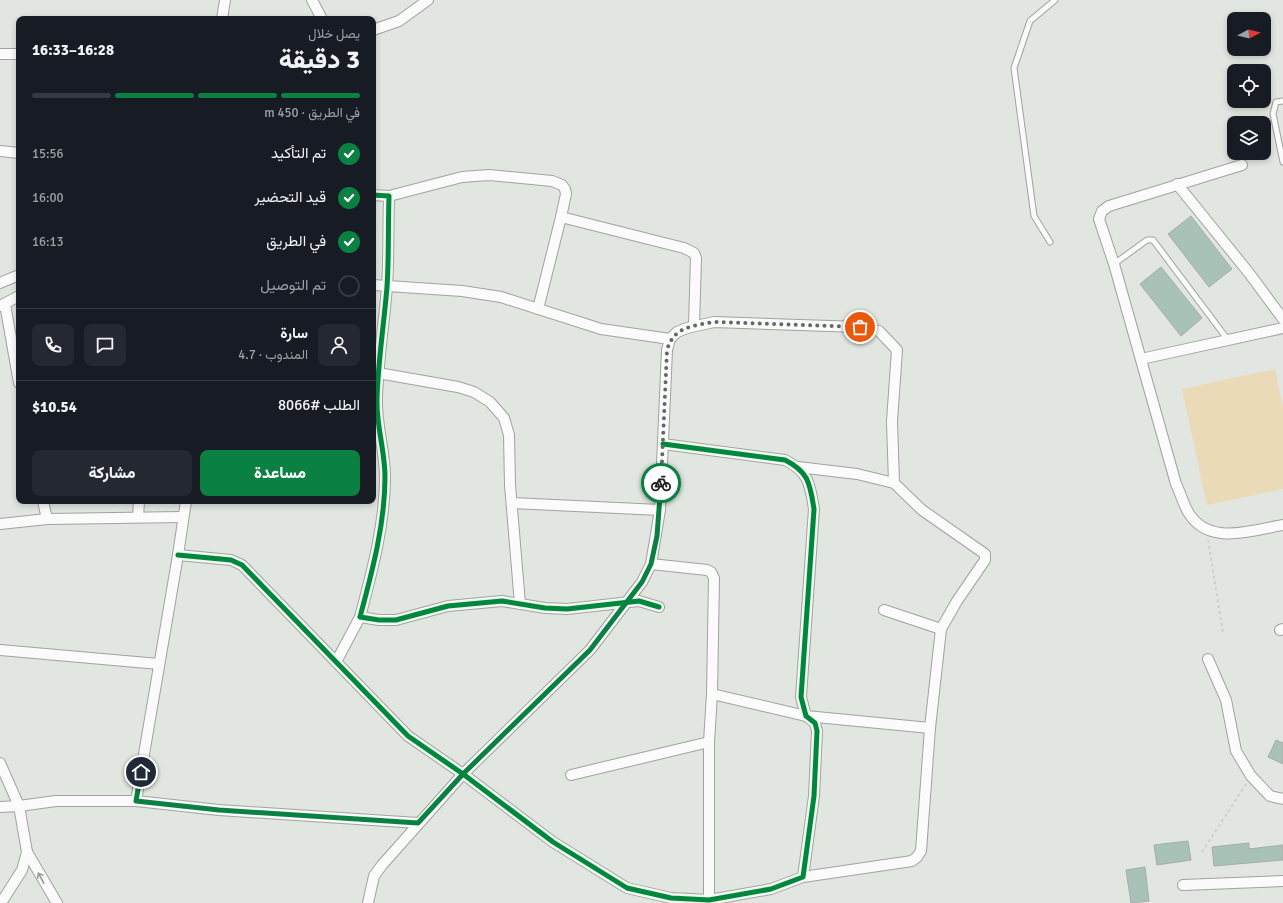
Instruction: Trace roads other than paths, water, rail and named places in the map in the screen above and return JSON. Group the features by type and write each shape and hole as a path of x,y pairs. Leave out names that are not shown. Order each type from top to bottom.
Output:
{"street":[{"path":"222,16 225,0"},
{"path":"312,0 320,16"},
{"path":"376,29 399,21 428,0"},
{"path":"0,54 16,54"},
{"path":"0,151 16,152"},
{"path":"1242,165 1109,206 1102,211 1099,219 1142,359 1176,484 1190,515 1197,524 1206,529 1225,534 1283,525"},
{"path":"376,195 389,196 462,176 489,175 552,181 562,185 566,194 538,309"},
{"path":"1177,184 1249,273 1283,319"},
{"path":"336,662 360,617 374,560 385,497 386,476 384,455 376,415 378,373 387,286 389,196"},
{"path":"561,217 684,248 694,253 696,258 694,325"},
{"path":"0,283 16,276"},
{"path":"376,285 462,291 501,297 601,329 670,339"},
{"path":"16,298 3,305 16,368"},
{"path":"368,903 374,876 418,823 463,774 590,650 642,582 651,564 660,510 667,350 670,339 677,332 694,325 714,322 860,327 880,331 898,350 892,421 894,483"},
{"path":"1142,359 1283,328"},
{"path":"378,373 458,387 474,392 490,402 504,418 509,435 512,503 520,604"},
{"path":"178,555 231,560 242,565 408,736 463,774 553,842 627,888 671,898 709,901 776,888 804,877 912,861 921,851 930,728 941,629 957,601 985,560 985,554 922,510 894,483 857,474 798,467 785,460 663,444"},
{"path":"798,467 808,479 814,509 801,697 806,716 815,723 818,740 813,804 804,877"},
{"path":"512,503 660,510"},
{"path":"44,504 47,519"},
{"path":"138,517 139,504"},
{"path":"136,801 185,504"},
{"path":"0,524 47,519 183,517"},
{"path":"651,564 707,570 713,574 712,694 709,742 709,901"},
{"path":"360,617 388,620 448,606 502,601 544,608 567,609 639,601 659,607"},
{"path":"884,610 941,629"},
{"path":"0,650 159,664"},
{"path":"1208,659 1226,700 1236,751 1251,776 1270,796 1283,799"},
{"path":"712,694 806,716 930,728"},
{"path":"571,775 709,742"},
{"path":"0,763 19,806 27,852 57,903"},
{"path":"0,806 19,806 56,801 136,801 219,810 418,823"},
{"path":"1,903 7,896 22,870 27,852"},
{"path":"1183,885 1283,881"}],"lane":[{"path":"1050,242 1034,216 1014,68 1030,21 1055,0"},
{"path":"1283,101 1276,102 1273,114 1283,162"},
{"path":"1114,264 1148,240 1153,240 1228,340"}]}
